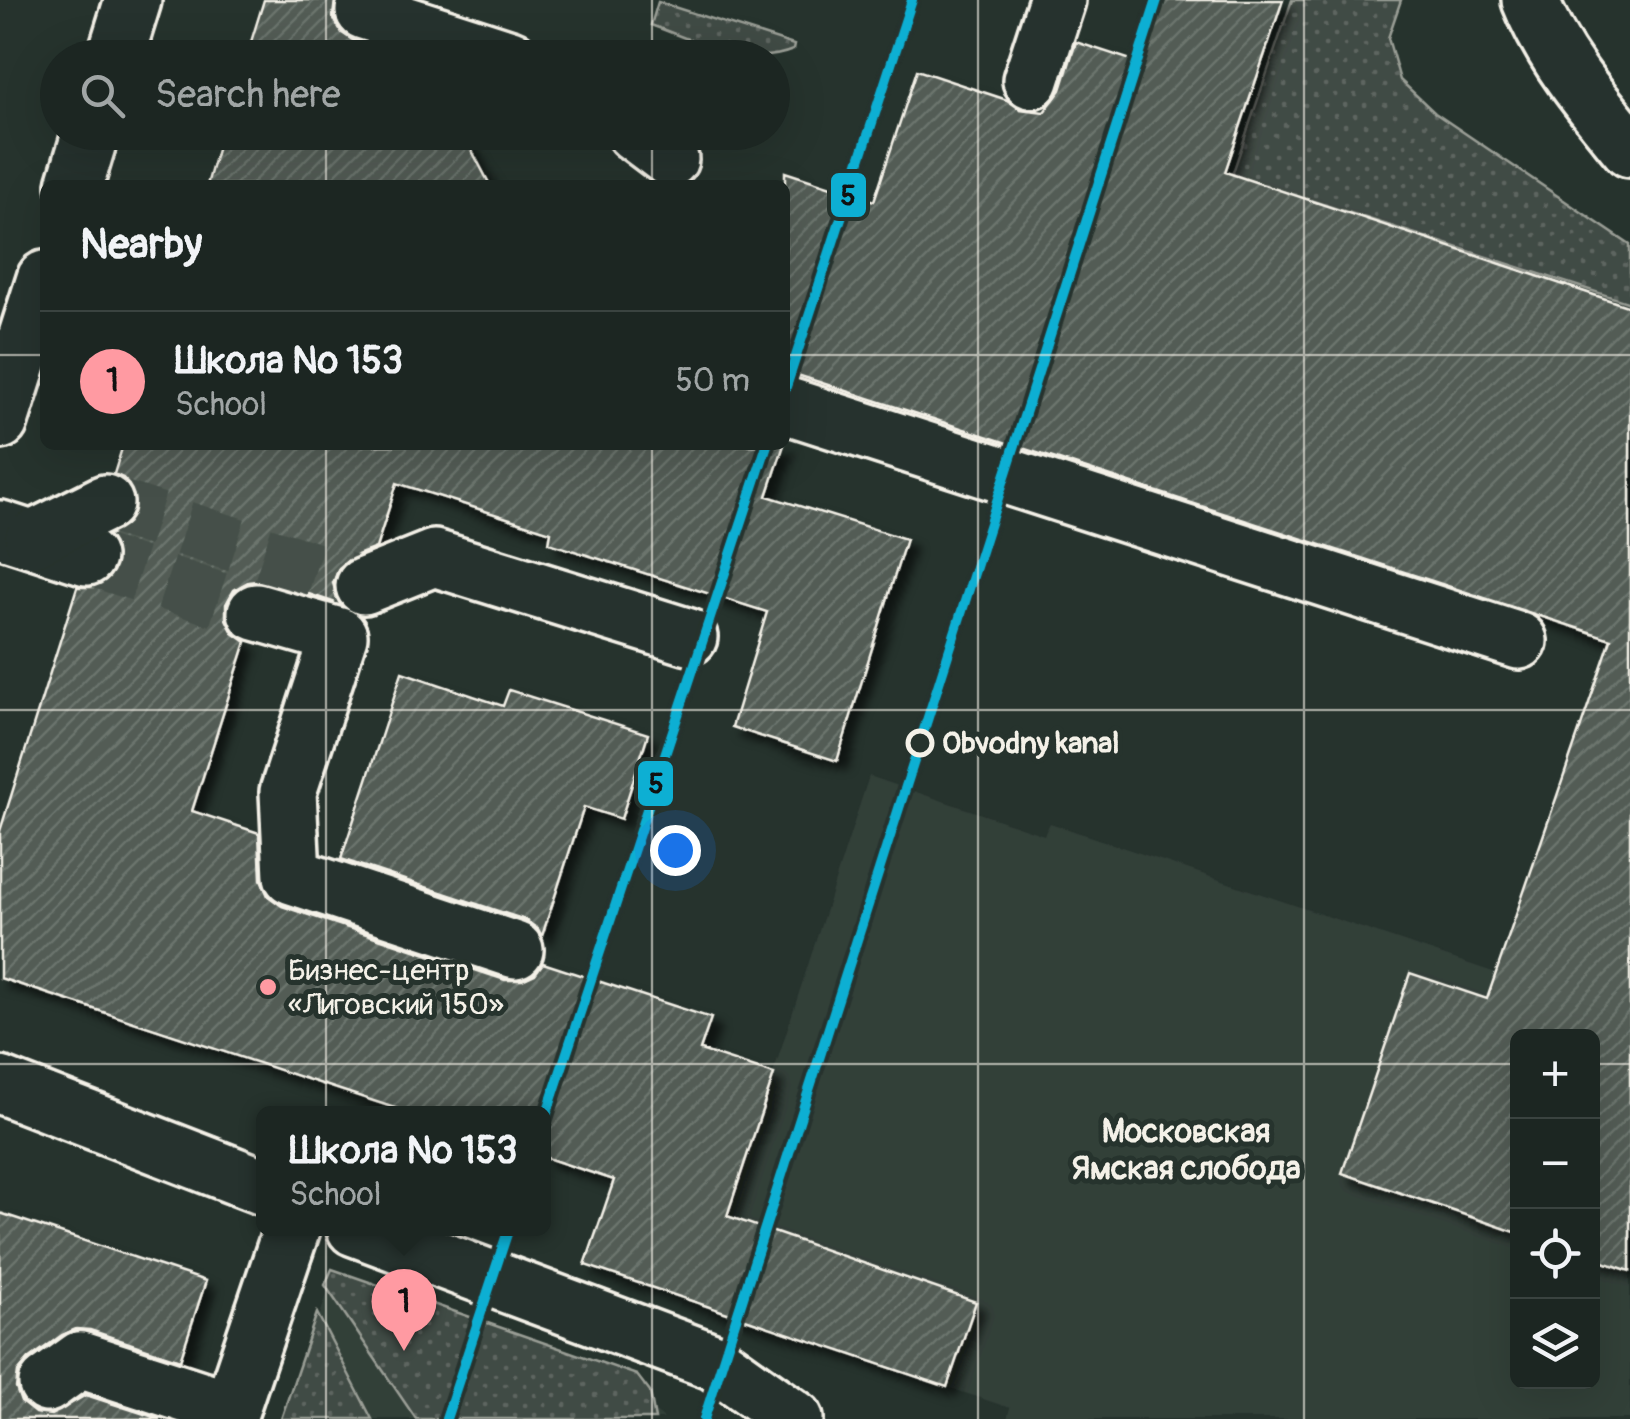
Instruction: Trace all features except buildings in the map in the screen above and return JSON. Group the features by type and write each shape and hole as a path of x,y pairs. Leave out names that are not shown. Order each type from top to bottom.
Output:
{"main road":[{"path":"121,40 133,0"},
{"path":"1031,80 1056,0"},
{"path":"1530,0 1539,23 1582,90 1630,149"},
{"path":"364,11 454,40"},
{"path":"77,180 86,150"},
{"path":"0,422 40,296"},
{"path":"790,406 1519,641"},
{"path":"17,534 105,503"},
{"path":"17,534 87,557"},
{"path":"364,586 434,558 689,637"},
{"path":"256,612 340,636 288,792 292,876 515,950"},
{"path":"0,1085 256,1184"},
{"path":"47,1384 80,1360 231,1408 289,1236"},
{"path":"376,1236 715,1362 795,1419"}],"shaded area":[{"path":"1292,0 1401,0 1388,38 1400,80 1435,113 1630,245 1630,303 1232,175"},
{"path":"658,2 778,40 691,40 651,25"},
{"path":"1590,700 1630,714 1630,1419 1007,1419 1010,1408 947,1387 976,1303 727,1216 869,776 1044,835 1050,823 1496,973"},
{"path":"332,1269 637,1375 650,1392 655,1419 416,1419 325,1285"},
{"path":"328,1292 636,1396 664,1419 283,1419"},
{"path":"317,1313 372,1419 281,1419"}],"tunnel":[{"path":"105,503 364,586"},
{"path":"87,557 256,612"}],"transit line":[{"name":"5","path":"790,375 912,0"},
{"name":"5","path":"704,1419 1157,0"},
{"name":"5","path":"549,1106 765,450"},
{"name":"5","path":"446,1419 506,1236"}],"place":[{"name":"Obvodny kanal","path":"920,743"},
{"name":"Бизнес-центр «Лиговский 150»","path":"268,987"},
{"name":"Школа № 153","path":"404,1351"}],"district":[{"name":"Московская Ямская слобода","path":"1186,1150"}]}
